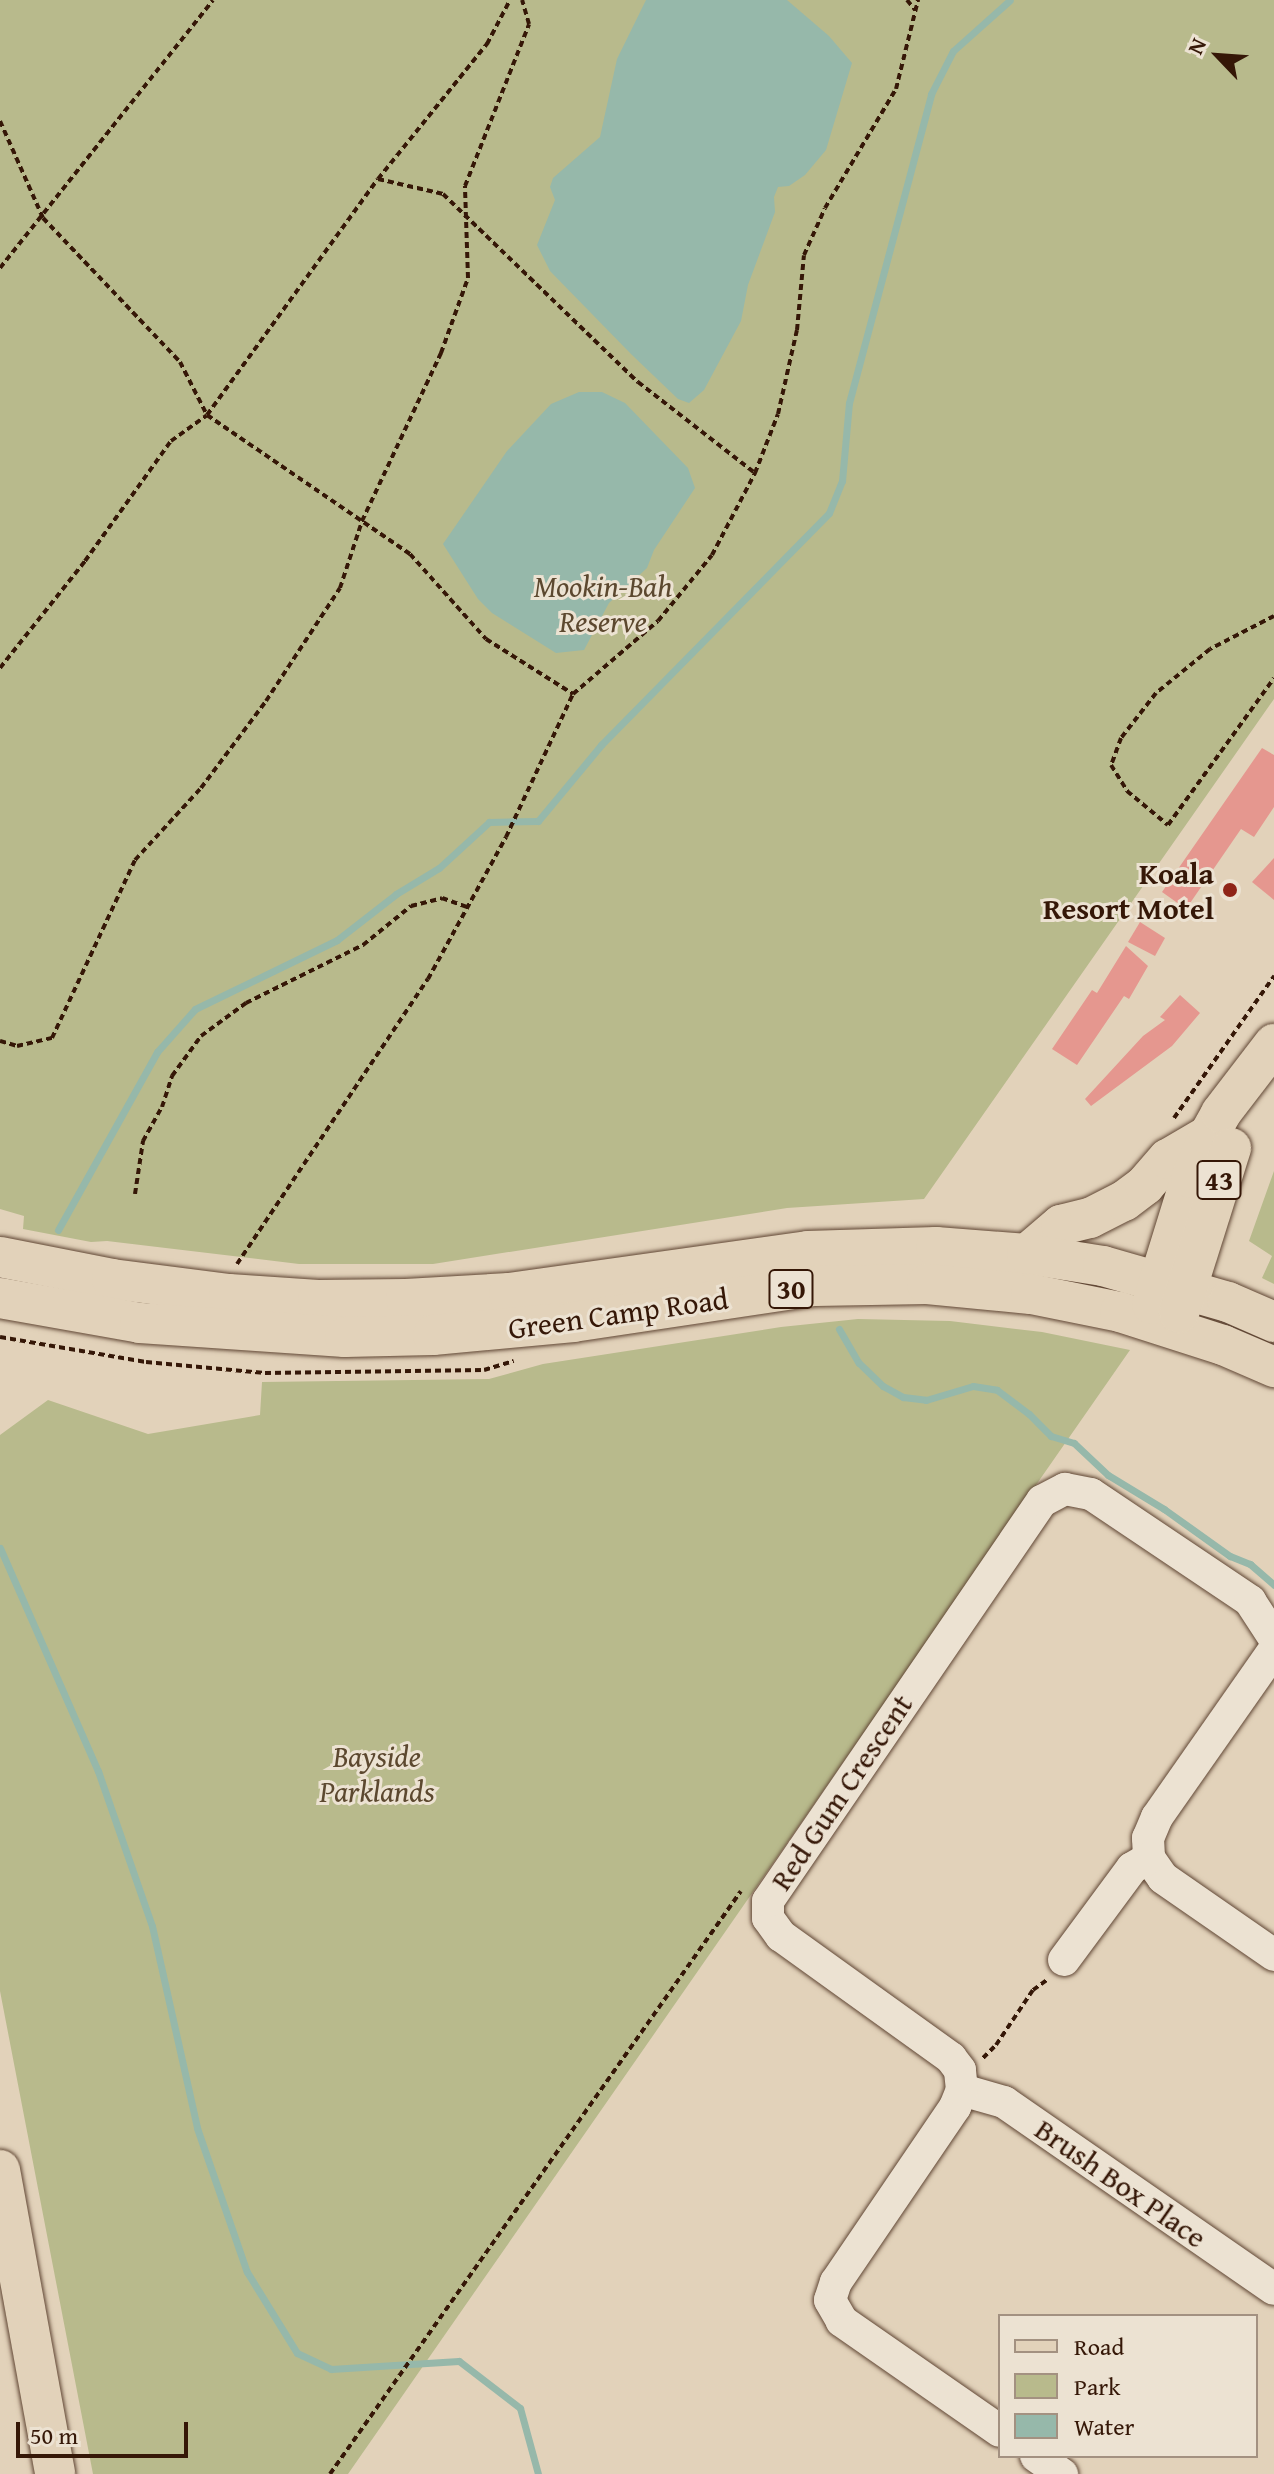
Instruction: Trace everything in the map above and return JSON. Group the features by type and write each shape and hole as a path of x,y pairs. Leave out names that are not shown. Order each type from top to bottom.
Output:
{"main road":[{"name":"43","path":"1027,1254 1061,1225 1090,1218 1124,1201 1145,1185 1168,1159 1209,1135 1221,1113 1264,1058"},
{"name":"43","path":"1173,1285 1264,1058"},
{"path":"1161,1324 1173,1285 1191,1178 1209,1135"},
{"name":"Green Camp Road","path":"0,1257 112,1279 229,1294 318,1300 509,1293 808,1251 879,1246 1027,1254 1103,1266 1173,1285 1274,1322"},
{"name":"Green Camp Road","path":"0,1298 140,1323 345,1337 509,1329 815,1286 877,1283 972,1287 1031,1294 1161,1324 1274,1367"},
{"path":"0,2170 55,2474"}],"street":[{"name":"Red Gum Crescent","path":"962,2090 960,2070 951,2058 781,1936 768,1918 768,1901 1042,1501 1065,1489 1091,1494 1250,1601 1274,1638"},
{"path":"1274,1650 1157,1817 1148,1838 1149,1858 1163,1878 1274,1955"},
{"path":"1064,1960 1132,1868 1149,1858"},
{"path":"962,2090 955,2107 836,2282 830,2300 842,2321 998,2430"},
{"name":"Brush Box Place","path":"962,2090 1004,2102 1274,2289"},
{"path":"1039,2458 1062,2474"}],"path":[{"path":"0,268 43,218 213,0"},
{"path":"0,668 85,561 171,441 207,415 378,179 487,44 510,0"},
{"path":"0,1041 17,1046 52,1038 135,860 201,788 266,701 340,588 362,521 441,353 468,278 465,186 529,24 522,0"},
{"path":"907,0 915,10"},
{"path":"229,1294 237,1264 428,979 528,795 573,694 658,621 712,555 755,473 778,414 797,330 804,255 825,208 896,89 918,0"},
{"path":"0,121 43,218 180,362 207,415 410,554 486,639 573,694"},
{"path":"378,179 443,194 638,382 755,473"},
{"path":"1274,616 1210,649 1156,693 1121,738 1111,765 1127,791 1168,825 1274,678"},
{"path":"135,1194 143,1141 162,1107 172,1076 201,1036 246,1003 363,945 411,906 442,898 467,907"},
{"path":"1170,1124 1274,976"},
{"path":"330,2474 743,1889 768,1901"},
{"path":"962,2090 1033,1990 1064,1960"}],"green space":[{"name":"Mookin-Bah Reserve","path":"0,0 1274,0 1274,699 924,1199 787,1208 433,1264 299,1264 107,1241 91,1242 23,1229 24,1216 0,1209"},
{"path":"1274,1171 1274,1284 1262,1278 1272,1256 1249,1241"},
{"name":"Bayside Parklands","path":"858,1319 950,1321 1042,1332 1130,1350 348,2474 93,2474 0,1991 0,1435 48,1400 148,1434 260,1415 262,1382 489,1379 543,1364 781,1327"}],"water":[{"path":"646,0 787,0 829,36 852,63 826,150 805,175 789,186 778,187 774,197 775,212 748,285 741,321 704,390 689,403 678,399 550,271 537,245 555,200 550,187 553,178 600,137 617,59"},
{"path":"579,392 602,392 625,403 688,468 695,488 654,550 647,568 609,603 584,650 556,653 492,613 478,599 443,544 507,451 551,404"}],"building":[{"path":"1262,748 1274,755 1274,807 1254,837 1241,829 1186,909 1162,892"},
{"path":"1274,858 1274,900 1252,882"},
{"path":"1140,922 1165,938 1155,956 1128,942"},
{"path":"1126,946 1148,966 1129,999 1124,996 1077,1065 1052,1049 1092,990 1097,993"},
{"path":"1180,995 1200,1013 1172,1046 1091,1106 1085,1099 1143,1036 1165,1020 1160,1017"}],"waterway":[{"path":"58,1230 157,1052 195,1009 337,940 396,894 439,868 489,822 538,821 601,745 829,513 842,481 849,403 931,94 953,51 1010,0"},
{"path":"839,1329 859,1363 883,1386 903,1397 926,1400 973,1386 997,1390 1029,1414 1051,1436 1074,1443 1108,1475 1164,1509 1230,1556 1250,1564 1274,1585"},
{"path":"0,1548 98,1771 152,1926 197,2128 247,2272 297,2353 331,2369 459,2361 520,2408 538,2474"}],"place":[{"name":"Koala Resort Motel","path":"1230,890"}]}
